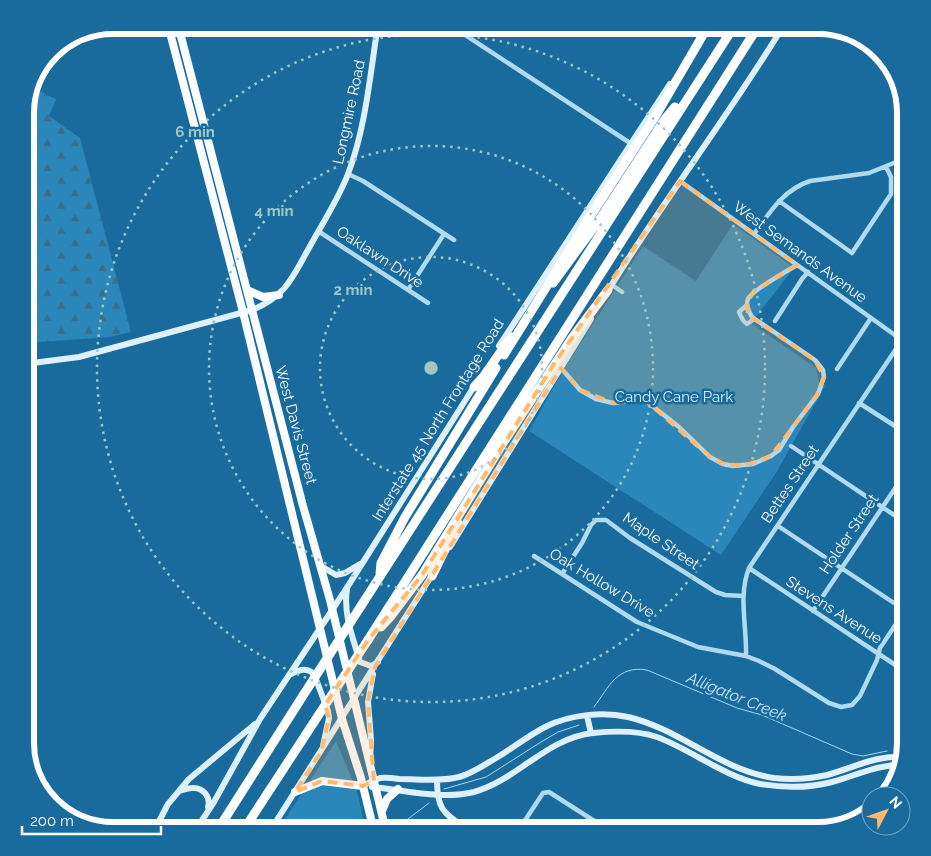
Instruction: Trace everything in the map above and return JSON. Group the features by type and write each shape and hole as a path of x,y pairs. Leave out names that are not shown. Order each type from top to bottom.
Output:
{"highway":[{"path":"379,578 381,563 405,517 588,220 655,118 704,34"},
{"path":"223,822 729,34"},
{"path":"249,822 368,640 753,34"},
{"path":"474,387 600,219 665,119 698,80"},
{"path":"368,640 427,576 505,440 568,344 610,288"},
{"path":"427,576 538,371"}],"main road":[{"name":"West Davis Street","path":"170,34 243,312 342,719 363,786 372,822"},
{"name":"West Davis Street","path":"180,34 302,506 332,610 384,822"},
{"name":"Longmire Road","path":"34,363 79,356 252,310 279,295 290,281 348,174 361,128 377,34"},
{"name":"Interstate 45 North Frontage Road","path":"201,822 260,719 348,586 630,143 703,34"},
{"path":"276,822 379,661 427,576 561,368 610,288 779,34"},
{"path":"182,80 186,80 190,84 199,119 205,130"},
{"path":"247,290 263,297 279,295"},
{"path":"320,566 336,575 345,573 363,562"},
{"path":"348,586 345,608 360,662 371,666 379,661"},
{"path":"370,764 371,740 368,702 375,667"},
{"path":"290,674 302,669 309,670 314,674 329,718 321,752"},
{"path":"375,784 381,778 437,780 460,776 475,771 548,726 565,720 602,715 627,716 651,724 742,770 774,778 796,779"},
{"path":"587,716 590,733"},
{"path":"159,822 168,804 189,779 260,719"},
{"path":"649,735 651,724"},
{"path":"295,792 322,781 363,786 375,784 398,790 437,794 464,794 484,789 556,745 573,738 590,733 618,731 656,737 729,773 769,785 807,786 894,766"},
{"path":"709,764 713,757"},
{"path":"769,785 773,781 789,782 834,772 882,758 896,757"},
{"path":"834,772 836,780"},
{"path":"754,782 756,774"},
{"path":"437,780 440,808 458,822"},
{"path":"179,791 194,787 207,794 210,801 207,812"},
{"path":"382,811 387,799 398,790"}],"street":[{"path":"464,34 630,143"},
{"path":"754,234 788,192 810,181 869,173 897,162"},
{"path":"779,201 852,253 890,194 891,177 886,166"},
{"path":"348,174 363,181 454,240"},
{"name":"West Semands Avenue","path":"680,181 897,336"},
{"name":"Oaklawn Drive","path":"318,231 428,303"},
{"path":"408,290 444,234"},
{"path":"561,368 580,390 596,399 613,403 642,400 650,404 679,427 710,458 733,466 753,464 779,450 793,427 818,394 824,377 823,370 815,360 754,319 747,310 748,299 754,291 797,265"},
{"path":"775,321 808,272"},
{"path":"610,288 622,292"},
{"path":"747,305 739,312 740,316 748,324 754,319"},
{"path":"838,369 871,318"},
{"name":"Bettes Street","path":"746,656 747,640 743,596 744,584 749,568 897,348"},
{"path":"860,403 897,428"},
{"path":"791,446 897,517"},
{"name":"Holder Street","path":"812,611 897,485"},
{"name":"Maple Street","path":"562,574 591,525 596,520 606,520 630,538 716,592 725,595 743,596"},
{"path":"778,526 897,604"},
{"name":"Oak Hollow Drive","path":"534,556 637,622 698,647 746,656 775,669 829,703 841,707 852,705 860,696 877,660 880,648 897,623"},
{"name":"Stevens Avenue","path":"749,568 897,666"},
{"path":"524,822 543,793 546,792 552,793 596,822"}],"highlighted area":[{"path":"680,181 797,265 754,291 747,303 748,315 815,360 824,377 816,397 771,456 744,466 723,464 710,457 650,404 642,400 613,403 580,390 561,368 375,667 368,702 374,781 363,786 322,781 295,792 321,752 329,718 325,705 368,640 422,575 554,364"}],"green space":[{"path":"37,90 56,99 49,116 80,138 131,332 110,337 34,342 34,107"},
{"name":"Candy Cane Park","path":"733,224 794,268 751,323 816,368 819,382 825,386 776,473 721,555 529,431 561,374 643,246 696,281"},
{"path":"336,741 357,791 364,822 283,822"}],"waterway":[{"name":"Alligator Creek","path":"594,707 609,685 621,674 637,669 647,670 737,708 762,715 852,754 863,756 887,751"},
{"name":"Alligator Creek","path":"444,789 486,777 558,732 579,725"},
{"name":"Alligator Creek","path":"404,822 429,803"}]}
